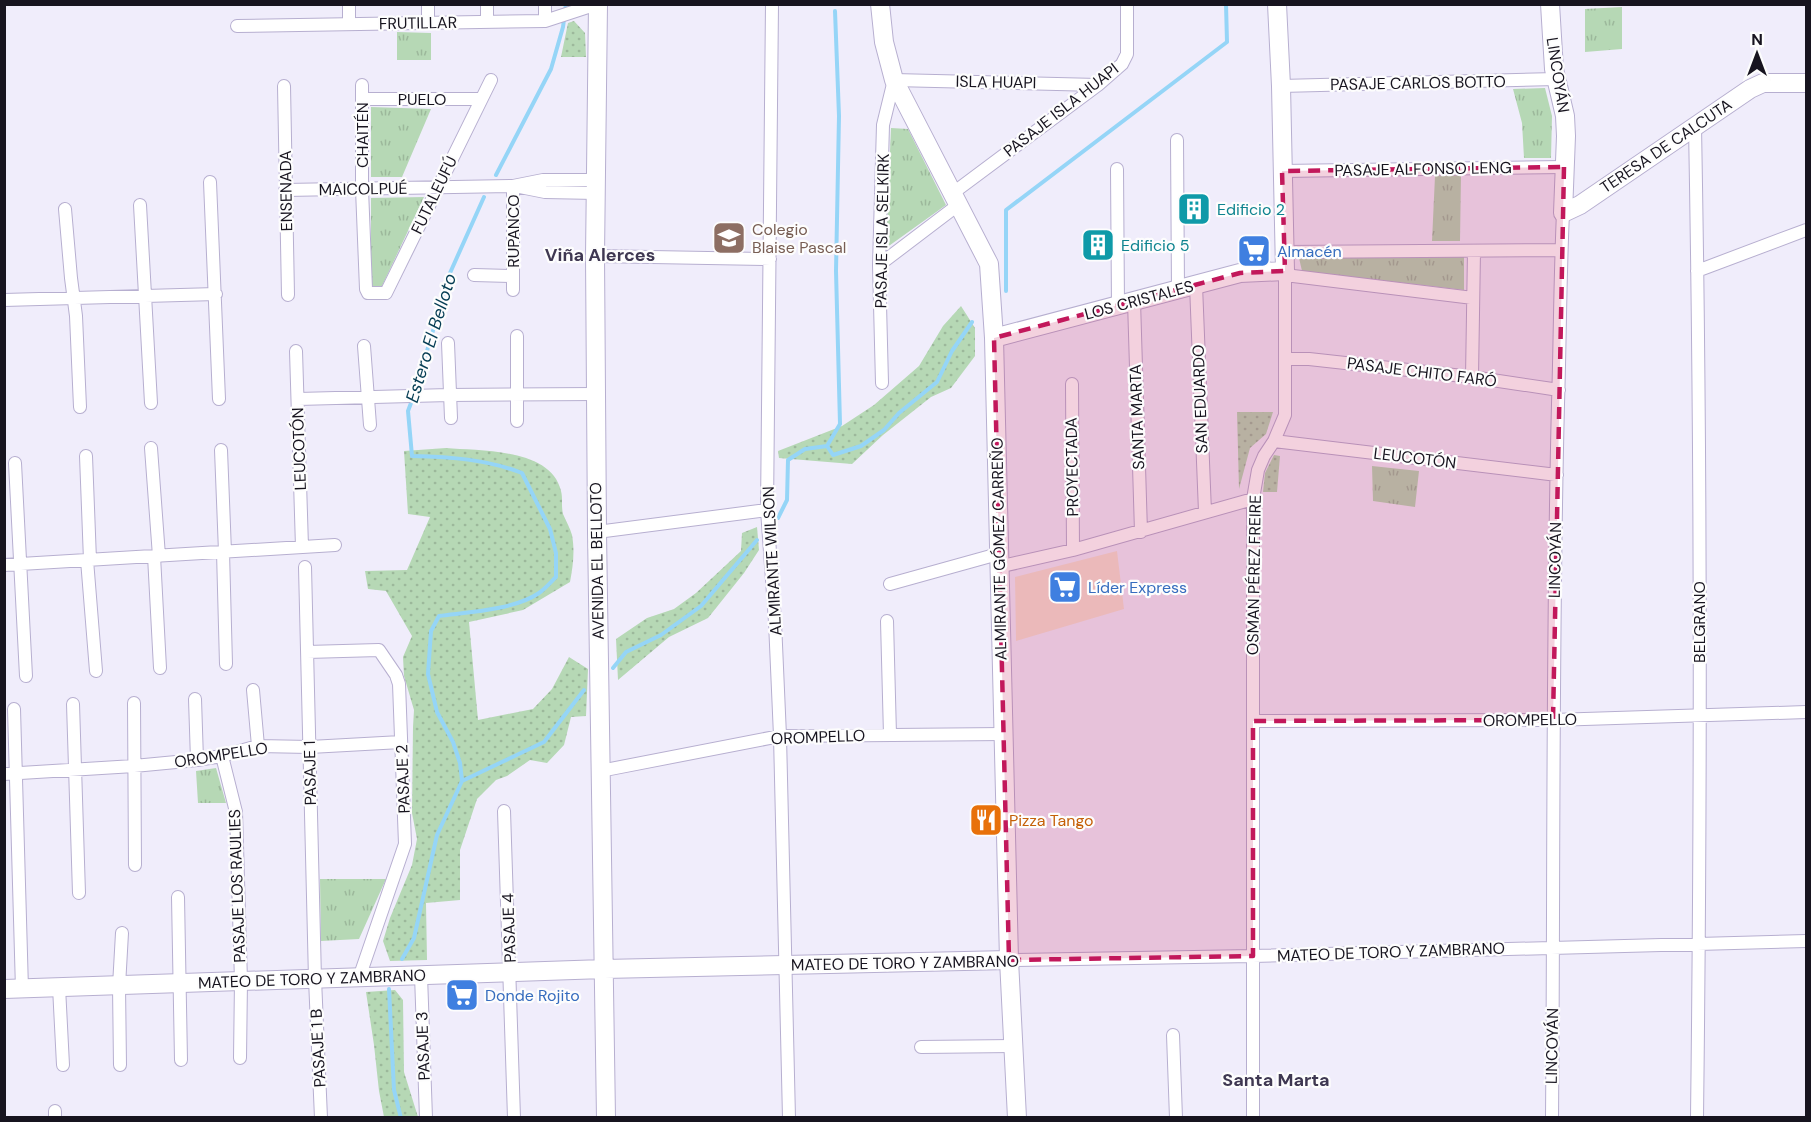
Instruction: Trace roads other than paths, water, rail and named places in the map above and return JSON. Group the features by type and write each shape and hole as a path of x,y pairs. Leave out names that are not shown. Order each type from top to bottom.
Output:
{"street":[{"path":"349,4 349,24"},
{"path":"428,4 428,23"},
{"path":"487,4 487,22"},
{"path":"545,4 545,21"},
{"name":"FRUTILLAR","path":"237,26 545,21 598,4"},
{"name":"AVENIDA EL BELLOTO","path":"598,4 599,72 595,256 606,1118"},
{"name":"ALMIRANTE WILSON","path":"772,4 767,510 780,736 789,1118"},
{"name":"ALMIRANTE GÓMEZ CARREÑO","path":"880,4 884,42 894,80 990,264 994,338 1009,960 1017,1118"},
{"name":"PASAJE ISLA HUAPI","path":"879,265 1122,64 1126,54 1127,4"},
{"name":"OSMAN PÉREZ FREIRE","path":"1253,1118 1253,499 1258,470 1274,441 1284,415 1285,273 1277,4"},
{"name":"LINCOYÁN","path":"1550,4 1556,79 1565,116 1553,720 1552,1118"},
{"name":"PASAJE CARLOS BOTTO","path":"1281,86 1556,79"},
{"name":"ISLA HUAPI","path":"894,80 1098,85"},
{"name":"PASAJE ISLA SELKIRK","path":"882,383 879,265 883,125 894,80"},
{"name":"FUTALEUFÚ","path":"368,293 386,293 491,81"},
{"name":"TERESA DE CALCUTA","path":"1563,213 1587,200 1750,89 1763,83 1806,83"},
{"name":"ENSENADA","path":"284,86 288,295"},
{"name":"CHAITÉN","path":"362,86 362,189 368,293"},
{"name":"PUELO","path":"362,99 481,99"},
{"name":"BELGRANO","path":"1695,126 1699,715 1697,1118"},
{"name":"SAN EDUARDO","path":"1177,140 1205,512"},
{"name":"PASAJE ALFONSO LENG","path":"1282,171 1564,167"},
{"name":"SANTA MARTA","path":"1117,170 1141,532"},
{"path":"210,182 219,399"},
{"name":"MAICOLPUÉ","path":"285,190 513,186 545,192 596,186"},
{"name":"RUPANCO","path":"513,186 513,290"},
{"path":"140,205 151,403"},
{"path":"65,209 76,316 80,407"},
{"path":"1697,271 1806,230"},
{"path":"1284,252 1561,250"},
{"path":"1472,377 1474,251"},
{"path":"595,256 770,259"},
{"name":"LOS CRISTALES","path":"994,338 1240,273 1285,273"},
{"path":"1285,273 1473,298"},
{"name":"RUPANCO","path":"474,275 513,276"},
{"path":"4,300 216,294"},
{"path":"517,336 517,421"},
{"path":"448,343 451,418"},
{"path":"364,346 370,425"},
{"name":"LEUCOTÓN","path":"296,351 302,548"},
{"name":"PASAJE CHITO FARÓ","path":"1285,360 1309,359 1472,377 1559,390"},
{"name":"PROYECTADA","path":"1072,384 1073,550"},
{"path":"298,399 450,394 596,394"},
{"name":"LEUCOTÓN","path":"1274,441 1557,475"},
{"path":"151,448 160,668"},
{"path":"221,450 226,664"},
{"path":"86,456 88,560 96,671"},
{"path":"15,463 26,676"},
{"path":"890,584 998,560 1073,550 1253,499"},
{"path":"597,532 767,510"},
{"path":"4,565 335,545"},
{"name":"PASAJE 1","path":"305,567 315,979"},
{"path":"886,621 890,735"},
{"name":"PASAJE 2","path":"307,652 379,650 396,675 399,684 405,844 359,978"},
{"path":"253,690 258,746"},
{"path":"195,699 197,760"},
{"path":"134,703 135,865"},
{"path":"73,705 79,893"},
{"path":"13,989 10,773 14,709"},
{"name":"OROMPELLO","path":"1253,721 1553,720 1806,712"},
{"name":"OROMPELLO","path":"600,771 780,736 1004,734"},
{"name":"OROMPELLO","path":"10,773 197,760 258,746 310,747 401,742"},
{"name":"PASAJE LOS RAULIES","path":"222,756 236,812 241,981 240,1058"},
{"name":"PASAJE 4","path":"504,811 514,1118"},
{"path":"178,897 181,1060"},
{"path":"120,1065 119,986 122,933"},
{"name":"MATEO DE TORO Y ZAMBRANO","path":"13,989 604,969 1253,956 1806,941"},
{"name":"PASAJE 3","path":"421,975 426,1118"},
{"name":"PASAJE 1 B","path":"315,979 321,1118"},
{"path":"59,987 63,1065"},
{"path":"1173,1035 1176,1118"},
{"path":"921,1047 1013,1046"}],"waterway":[{"name":"Estero El Belloto","path":"496,175 551,69 563,27 566,4"},
{"path":"1006,291 1006,210 1227,42 1226,4"},
{"path":"827,446 840,424 836,271 839,116 835,11"},
{"name":"Estero El Belloto","path":"402,959 414,938 437,835 462,781 460,763 453,742 437,712 428,674 431,631 439,616 504,607 517,603 539,593 556,577 556,553 550,529 522,473 481,462 412,456 408,411 450,273 484,197"},
{"path":"778,518 787,500 788,460 805,449 827,446 833,455 861,446 884,430 899,413 937,382 952,351 972,322"},
{"path":"613,668 626,652 661,635 701,606 757,540"},
{"path":"462,781 544,742 584,690"},
{"name":"Estero El Belloto","path":"389,989 394,1090 401,1118"}],"place":[{"name":"Edificio 2","path":"1194,209"},
{"name":"Colegio Blaise Pascal","path":"729,238"},
{"name":"Edificio 5","path":"1098,245"},
{"name":"Almacén","path":"1254,251"},
{"name":"Líder Express","path":"1065,587"},
{"name":"Pizza Tango","path":"986,820"},
{"name":"Donde Rojito","path":"462,995"}],"district":[{"name":"Viña Alerces","path":"600,255"},
{"name":"Santa Marta","path":"1276,1080"}]}
